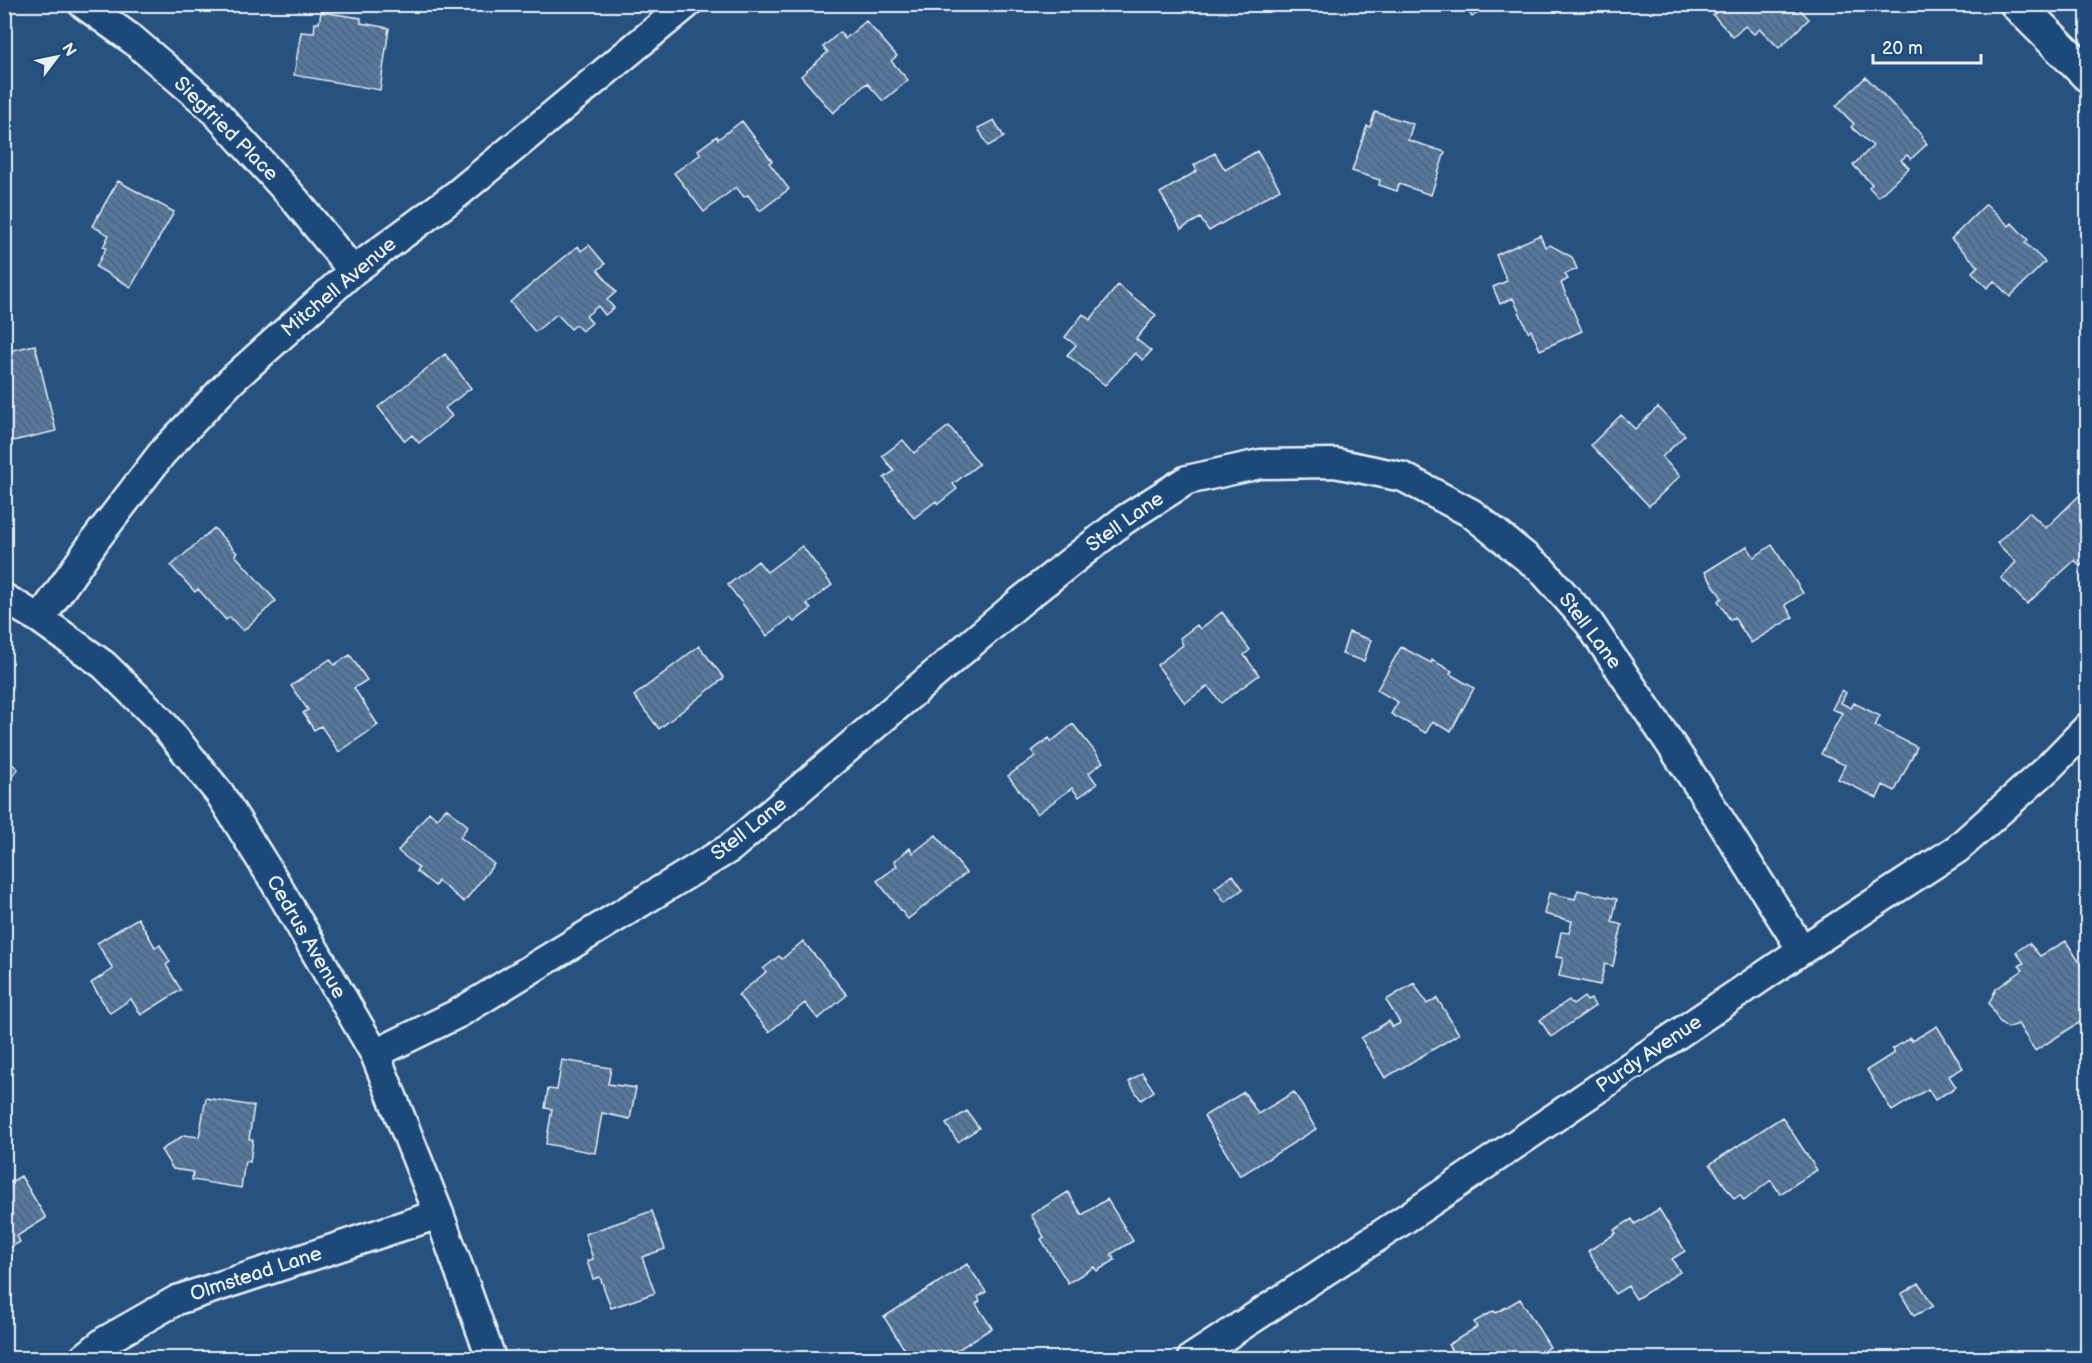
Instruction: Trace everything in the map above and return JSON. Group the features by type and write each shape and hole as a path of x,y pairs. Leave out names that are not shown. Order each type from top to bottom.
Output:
{"street":[{"name":"Siegfried Place","path":"83,4 133,40 210,106 296,201 353,271"},
{"name":"Mitchell Avenue","path":"40,619 96,539 163,452 232,380 353,271 456,195 687,4"},
{"path":"2018,4 2088,75"},
{"name":"Stell Lane","path":"375,1054 459,1013 730,848 1021,601 1124,520 1187,480 1260,464 1335,463 1403,477 1471,513 1542,570 1589,623 1700,788 1802,950"},
{"name":"Cedrus Avenue","path":"4,598 40,619 105,665 160,720 220,794 275,882 375,1054 439,1214 491,1359"},
{"name":"Purdy Avenue","path":"1192,1359 1411,1215 1802,950 1957,849 2049,767 2088,726"},
{"name":"Olmstead Lane","path":"84,1359 105,1341 177,1300 439,1214"}],"building":[{"path":"1464,4 1489,4 1472,17"},
{"path":"1725,4 1795,4 1809,19 1779,48 1760,29 1754,34 1745,26 1733,37 1713,15"},
{"path":"321,12 361,18 361,23 389,28 380,90 294,75 301,32 314,33 315,23 319,23"},
{"path":"866,21 897,56 891,61 908,80 883,101 867,83 833,113 801,76 828,52 823,47 840,32 845,39"},
{"path":"1866,77 1923,136 1927,144 1911,159 1907,155 1901,160 1909,168 1878,197 1869,187 1872,184 1853,165 1873,146 1851,127 1854,124 1836,106"},
{"path":"1375,112 1413,124 1408,140 1445,152 1431,195 1399,184 1397,191 1379,185 1380,180 1352,171 1367,126 1370,127"},
{"path":"994,120 1004,137 988,146 978,128"},
{"path":"742,121 772,161 769,163 789,189 760,211 748,195 744,197 736,187 704,212 674,173 701,154 698,150 717,136 718,139"},
{"path":"1257,151 1280,189 1209,231 1200,218 1181,229 1160,193 1197,171 1194,165 1215,153 1225,170"},
{"path":"118,181 174,212 131,287 96,267 106,248 103,247 109,235 92,226"},
{"path":"1986,204 2009,226 2012,223 2028,240 2025,243 2045,262 2010,297 1994,281 1987,288 1972,272 1978,266 1951,239"},
{"path":"1540,235 1545,247 1550,245 1572,257 1577,269 1565,274 1568,279 1561,283 1582,331 1540,350 1531,330 1528,332 1513,298 1500,304 1493,287 1507,281 1496,255"},
{"path":"589,245 605,264 598,270 616,292 607,300 614,308 605,315 598,306 586,316 592,323 582,331 576,325 571,329 557,314 535,332 510,302 578,246 581,251"},
{"path":"1118,285 1156,315 1136,339 1151,351 1143,360 1135,353 1105,385 1067,355 1076,345 1065,337 1083,314 1090,320"},
{"path":"35,345 56,431 4,443 4,352"},
{"path":"445,354 471,388 445,408 452,416 419,443 412,435 405,441 378,407"},
{"path":"1658,407 1685,435 1662,457 1680,476 1649,506 1591,445 1621,415 1635,429"},
{"path":"949,426 979,464 953,484 957,489 938,504 936,501 914,518 884,478 894,471 882,456 903,440 914,453"},
{"path":"2084,491 2088,494 2088,559 2080,566 2075,560 2027,604 2001,578 2016,562 1997,543 2029,512 2046,528"},
{"path":"214,528 276,601 243,631 230,617 226,620 198,589 195,592 171,566"},
{"path":"1772,545 1803,593 1785,605 1793,617 1751,643 1734,617 1730,620 1718,601 1722,598 1705,572 1747,546 1754,557"},
{"path":"802,546 832,585 807,604 811,609 794,622 790,618 767,636 728,585 758,561 767,572"},
{"path":"1222,612 1250,650 1244,655 1259,675 1221,703 1208,686 1185,703 1157,665 1183,645 1180,638 1197,625 1200,629"},
{"path":"1349,632 1371,640 1364,661 1342,654"},
{"path":"699,646 724,678 659,729 634,696"},
{"path":"1401,647 1452,671 1450,674 1474,688 1451,731 1432,722 1426,733 1391,714 1398,702 1377,690"},
{"path":"350,655 367,680 354,688 378,725 339,752 321,726 314,730 303,713 308,710 291,686 330,659 334,665"},
{"path":"1842,690 1846,693 1841,703 1851,708 1854,703 1880,716 1875,726 1917,747 1895,791 1883,785 1877,798 1838,779 1845,765 1821,754 1842,713 1832,709"},
{"path":"1073,724 1103,762 1089,773 1097,784 1079,797 1072,788 1037,814 1008,776 1035,756 1032,751 1049,738 1051,742"},
{"path":"4,757 18,769 4,786"},
{"path":"446,808 468,826 460,837 494,864 464,902 438,881 435,886 416,871 419,868 398,851 429,812 437,819"},
{"path":"936,835 966,873 908,919 877,881 897,866 894,861 910,848 913,853"},
{"path":"1233,875 1243,889 1225,902 1215,888"},
{"path":"1578,890 1617,899 1612,922 1622,925 1613,966 1605,964 1600,985 1559,976 1563,958 1556,957 1561,932 1569,933 1572,921 1544,914 1549,893 1575,899"},
{"path":"138,918 155,947 160,945 170,962 166,965 181,990 141,1015 131,999 110,1013 91,983 113,969 97,943"},
{"path":"803,941 847,995 818,1019 805,1003 769,1032 738,995 766,972 763,969 779,956 782,959"},
{"path":"2066,941 2088,976 2088,1017 2035,1051 2018,1024 2008,1028 1999,1021 1989,1003 1996,989 2023,970 2019,966 2024,963 2016,952 2029,943 2040,956"},
{"path":"1414,983 1427,1004 1437,998 1459,1034 1385,1078 1361,1038 1389,1021 1393,1027 1400,1023 1386,1000"},
{"path":"1584,997 1587,1001 1591,999 1595,1006 1551,1037 1540,1020 1569,1000 1573,1005"},
{"path":"1937,1026 1963,1068 1949,1076 1956,1087 1935,1100 1928,1089 1892,1111 1867,1070 1894,1053 1892,1049 1910,1038 1912,1041"},
{"path":"562,1060 611,1068 608,1084 636,1088 630,1119 602,1113 595,1153 546,1144 552,1109 545,1108 548,1089 557,1090"},
{"path":"1142,1073 1154,1091 1141,1100 1129,1082"},
{"path":"1244,1092 1258,1114 1294,1092 1316,1129 1240,1176 1204,1116"},
{"path":"206,1098 254,1106 249,1139 253,1140 250,1162 245,1161 241,1188 192,1180 193,1172 173,1169 161,1150 184,1135 199,1137"},
{"path":"967,1111 979,1128 958,1142 946,1124"},
{"path":"1782,1117 1817,1170 1780,1194 1771,1180 1744,1201 1740,1195 1734,1199 1710,1164"},
{"path":"21,1176 46,1218 17,1236 20,1242 4,1251 4,1186"},
{"path":"1068,1192 1082,1215 1107,1199 1133,1241 1111,1254 1115,1260 1097,1271 1094,1267 1068,1283 1041,1239 1044,1237 1031,1215"},
{"path":"1659,1209 1685,1251 1672,1259 1680,1272 1636,1299 1628,1286 1615,1294 1588,1251 1616,1233 1614,1230 1632,1219 1635,1224"},
{"path":"652,1211 665,1249 642,1257 655,1293 611,1308 600,1277 593,1279 587,1261 593,1259 585,1234"},
{"path":"967,1264 986,1292 978,1297 980,1301 976,1304 992,1328 945,1358 910,1358 884,1317"},
{"path":"1919,1283 1933,1306 1914,1316 1901,1294"},
{"path":"1520,1299 1550,1347 1533,1358 1457,1358 1448,1345 1477,1327 1474,1322"}]}
